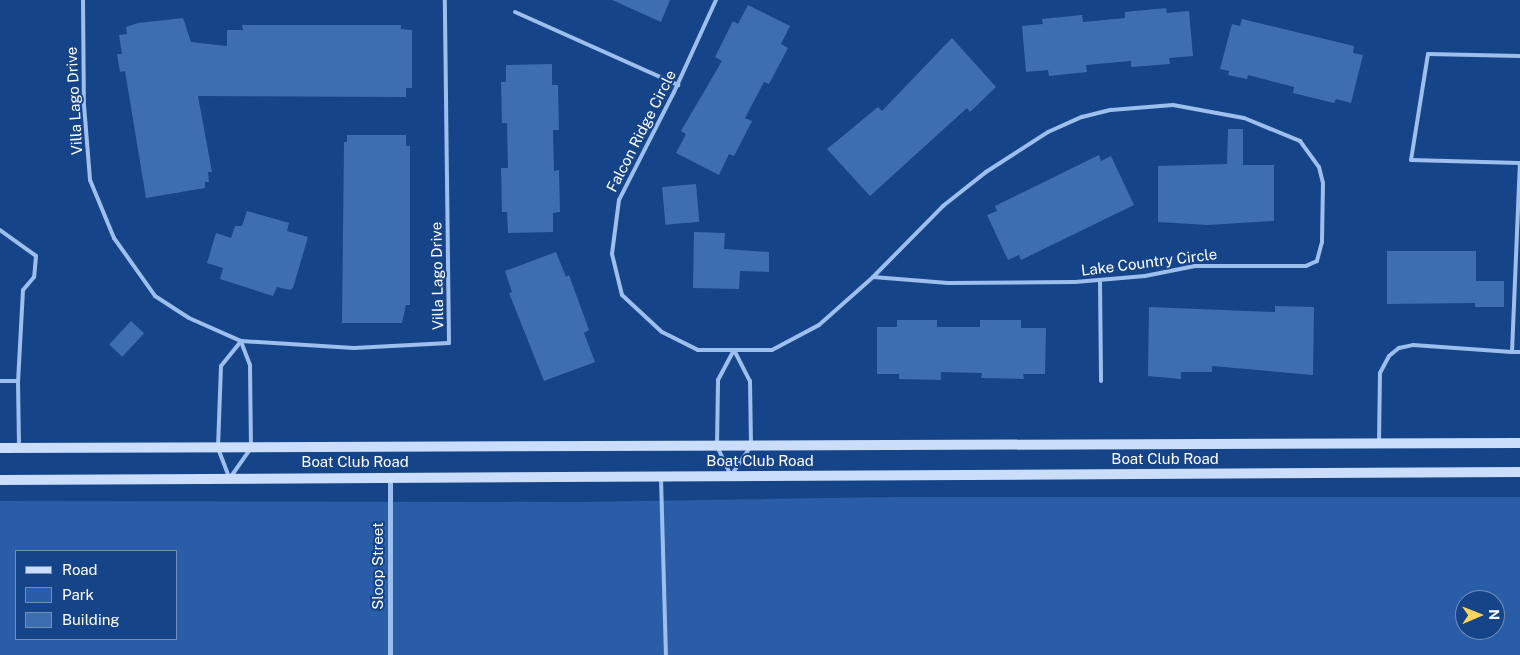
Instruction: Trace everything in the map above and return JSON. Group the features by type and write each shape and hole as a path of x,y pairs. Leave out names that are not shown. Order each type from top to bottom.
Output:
{"main road":[{"name":"Boat Club Road","path":"0,448 1520,443"},
{"name":"Boat Club Road","path":"0,480 1520,472"}],"street":[{"name":"Sloop Street","path":"390,477 390,655"}],"lane":[{"name":"Villa Lago Drive","path":"84,0 83,95 90,180 114,238 155,296 189,318 242,341 354,348 449,343 445,0"},
{"name":"Falcon Ridge Circle","path":"716,0 678,85 618,200 613,226 616,276 622,295 662,332 698,350 734,350"},
{"path":"516,12 678,85"},
{"path":"1512,352 1519,163 1410,160 1428,54 1520,56"},
{"name":"Lake Country Circle","path":"734,350 772,350 785,345 819,325 873,277 944,206 986,172 1048,132 1092,115 1143,106 1221,112 1264,125 1300,141 1319,166 1323,183 1322,242 1320,256 1312,264 1209,265 1100,280 985,284 873,277"},
{"path":"0,230 36,256 34,277 23,290 18,381 20,448"},
{"path":"1100,280 1101,381"},
{"path":"230,478 218,448 221,366 242,341"},
{"path":"230,478 251,448 250,366 242,341"},
{"path":"1379,443 1380,373 1389,356 1399,348 1413,346 1520,352"},
{"path":"734,350 750,381 751,446 732,476 716,446 718,380 734,350"},
{"path":"0,381 18,381"},
{"path":"661,476 666,655"}],"green space":[{"path":"895,497 1520,497 1520,655 0,655 0,501 581,502"}],"building":[{"path":"612,0 670,0 661,22"},
{"path":"748,5 790,26 781,44 788,48 769,84 764,82 745,118 752,121 734,156 729,154 719,175 676,153 686,134 681,131 722,61 715,57 733,21 738,24"},
{"path":"1166,8 1167,13 1189,11 1193,56 1169,58 1170,64 1131,67 1131,61 1086,65 1087,72 1049,76 1048,70 1026,72 1022,26 1043,24 1042,19 1082,15 1083,22 1125,18 1125,12"},
{"path":"183,18 191,42 227,46 227,30 243,30 242,25 401,25 401,29 412,30 412,88 406,88 406,97 198,96 212,172 208,172 209,182 205,182 205,188 146,198 125,71 120,72 117,54 122,54 119,35 127,34 126,27 138,23"},
{"path":"1242,19 1354,46 1353,53 1363,55 1351,103 1336,99 1334,103 1293,93 1294,87 1248,75 1247,79 1228,75 1229,71 1220,69 1232,24 1240,26"},
{"path":"952,38 996,87 970,112 967,108 870,196 827,149 878,107 882,111"},
{"path":"552,64 552,85 558,85 559,130 553,130 554,171 559,170 560,212 553,213 553,232 508,233 507,212 502,212 501,168 508,168 507,123 502,123 501,82 506,82 506,65"},
{"path":"1228,129 1243,129 1243,165 1274,165 1274,221 1207,225 1158,222 1158,166 1227,164"},
{"path":"347,135 406,135 406,146 410,146 410,305 406,305 402,323 342,323 344,142 347,142"},
{"path":"1099,155 1101,161 1111,156 1134,205 1021,260 1019,255 1008,260 987,215 997,211 995,206"},
{"path":"696,184 699,222 665,225 662,187"},
{"path":"247,211 289,223 287,231 308,237 293,288 290,290 277,287 273,296 220,279 223,268 207,263 216,233 231,238 235,226 242,226"},
{"path":"694,232 725,233 724,249 769,252 769,272 740,271 739,289 693,288"},
{"path":"1387,251 1476,251 1476,281 1504,281 1504,307 1475,307 1475,303 1387,304"},
{"path":"556,252 566,277 569,275 589,330 584,333 595,362 544,381 509,293 512,292 505,271"},
{"path":"1275,306 1314,307 1313,375 1212,366 1212,372 1181,372 1181,379 1148,376 1149,307 1275,312"},
{"path":"897,320 937,320 937,327 980,327 980,320 1021,320 1021,328 1046,328 1045,374 1023,374 1024,379 981,378 982,373 941,372 941,380 899,379 899,374 877,374 877,327 897,327"},
{"path":"131,321 144,333 122,357 109,344"}]}
